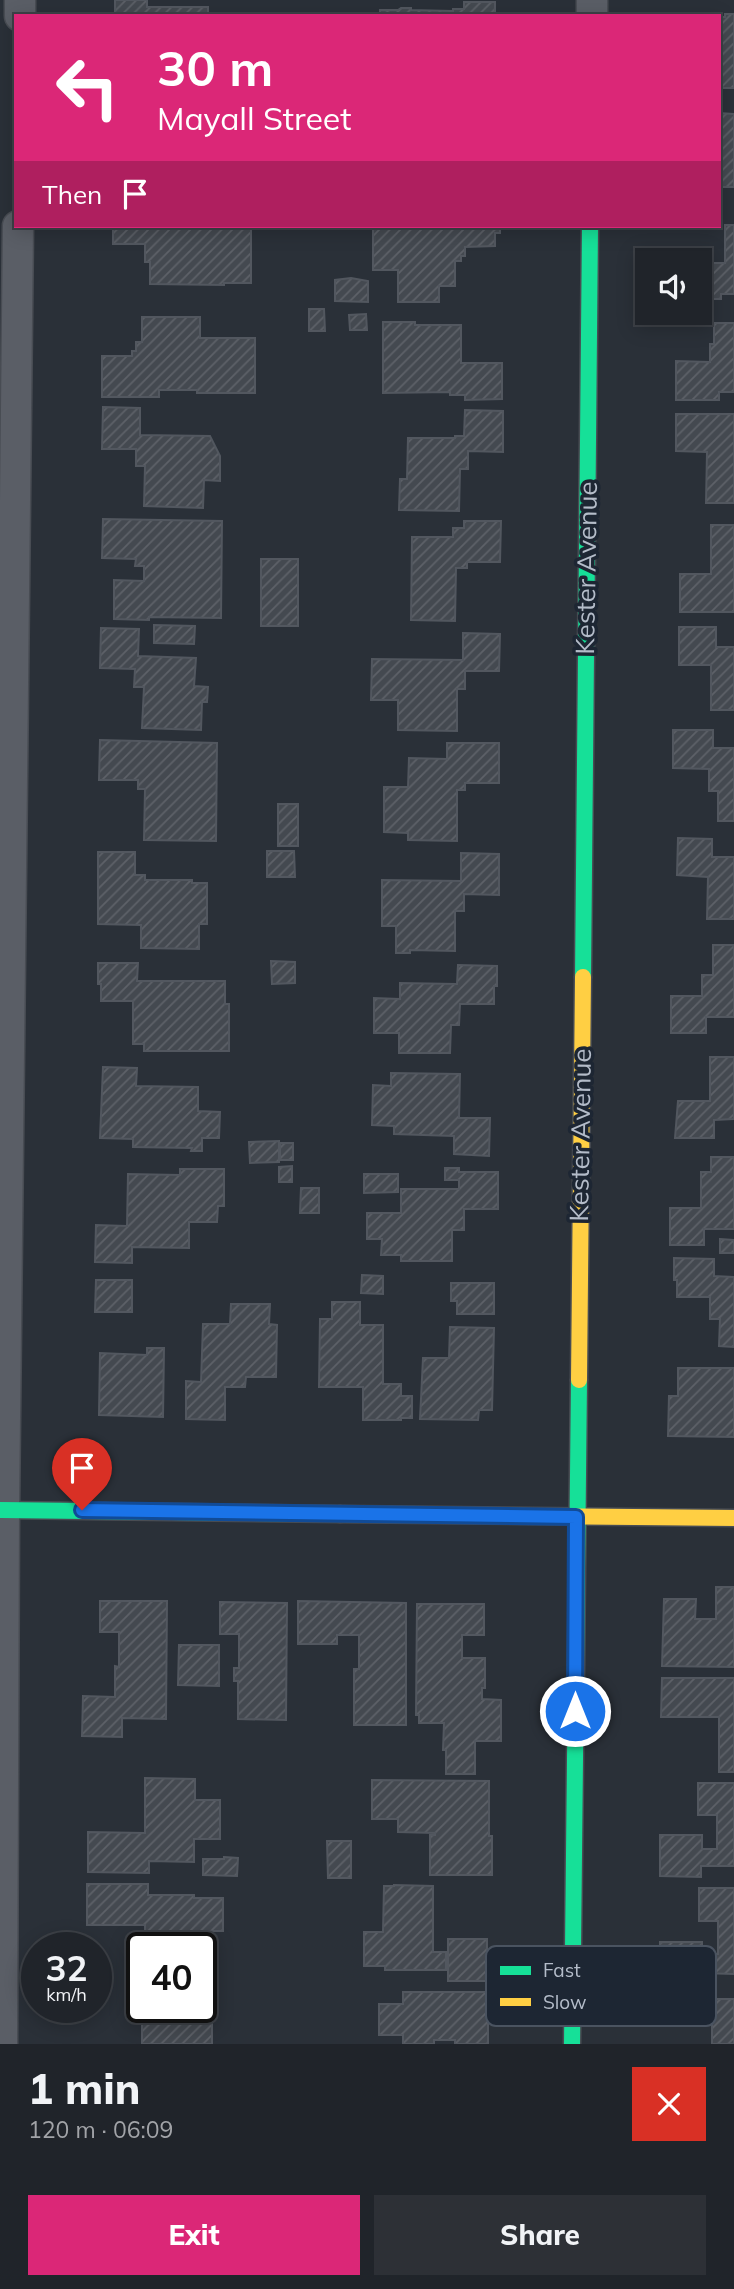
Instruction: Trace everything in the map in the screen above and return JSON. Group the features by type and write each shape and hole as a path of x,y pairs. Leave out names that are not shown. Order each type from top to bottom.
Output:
{"street":[{"path":"2,2044 2,1510 18,228"},
{"name":"Kester Avenue","path":"573,1946 590,228"},
{"path":"2,1510 734,1518"},
{"name":"Kester Avenue","path":"572,2026 572,2044"}],"building":[{"path":"115,0 147,0 147,7 208,7 208,14 115,14"},
{"path":"464,2 495,2 495,14 380,14 380,10 401,8 453,11 464,9"},
{"path":"725,14 734,14 734,88 721,88 721,17 725,17"},
{"path":"721,113 734,114 734,187 721,187"},
{"path":"725,225 734,225 734,294 721,294 721,299 712,299 712,263 725,263"},
{"path":"113,228 251,228 251,283 150,284 150,262 145,262 145,244 113,244"},
{"path":"373,228 500,228 500,233 495,233 495,246 465,247 465,256 461,256 461,261 455,261 455,286 439,286 439,302 398,302 398,270 373,270"},
{"path":"351,278 368,281 368,302 335,301 335,280"},
{"path":"309,309 324,309 325,331 309,331"},
{"path":"366,314 367,330 350,330 349,315"},
{"path":"142,317 200,317 200,338 255,338 255,393 159,390 159,397 102,397 102,356 132,356 132,351 136,351 136,342 142,342"},
{"path":"383,322 461,325 461,363 502,363 502,399 465,400 465,395 450,395 450,392 383,393"},
{"path":"714,323 734,323 734,392 719,392 719,400 676,400 676,361 710,362 710,344 714,344"},
{"path":"103,407 140,408 140,435 210,436 220,456 220,481 204,480 203,508 144,506 145,466 136,466 136,449 102,449"},
{"path":"465,410 503,411 503,452 468,451 468,469 460,469 459,511 399,510 400,479 407,479 408,438 464,436"},
{"path":"676,414 734,414 734,503 706,503 707,452 676,451"},
{"path":"103,519 222,521 221,618 114,619 114,580 144,581 144,566 135,566 136,559 102,558"},
{"path":"464,521 501,521 500,562 467,562 467,568 456,568 455,621 411,620 412,537 453,537 453,528 464,528"},
{"path":"711,525 734,525 734,612 680,612 680,574 711,574"},
{"path":"261,559 298,559 298,626 261,626"},
{"path":"154,625 195,626 194,644 154,643"},
{"path":"679,627 716,627 716,647 734,647 734,710 711,710 711,665 679,665"},
{"path":"101,628 139,629 138,656 196,658 194,686 208,687 207,702 202,702 201,730 142,728 144,687 134,687 135,669 100,668"},
{"path":"463,633 500,634 499,671 465,671 465,689 457,689 457,731 398,730 398,700 371,700 372,659 463,660"},
{"path":"673,730 713,730 713,748 734,748 734,821 718,821 718,791 709,791 709,769 673,768"},
{"path":"100,740 217,743 216,841 144,840 145,789 138,789 138,780 99,780"},
{"path":"447,743 499,743 499,783 465,783 465,790 457,790 457,841 408,840 408,833 384,832 384,787 408,787 409,758 447,759"},
{"path":"278,804 298,804 298,846 278,846"},
{"path":"678,838 712,839 712,857 734,857 734,919 707,919 708,877 677,875"},
{"path":"267,851 294,851 295,877 267,877"},
{"path":"98,852 135,852 135,875 145,875 145,880 192,880 192,883 207,883 207,924 199,924 199,949 141,948 141,925 98,924"},
{"path":"461,853 499,854 499,895 464,894 464,911 455,911 455,951 410,950 410,953 396,953 396,926 382,926 382,880 461,881"},
{"path":"713,945 734,945 734,1017 706,1017 706,1033 671,1033 671,996 702,996 702,975 713,975"},
{"path":"271,961 295,962 295,983 272,984"},
{"path":"98,963 138,963 137,981 225,981 225,1004 229,1004 229,1051 144,1051 144,1044 133,1044 133,1001 101,1001"},
{"path":"458,965 497,966 497,986 494,986 494,1004 460,1004 459,1025 451,1025 450,1053 399,1053 399,1033 374,1033 374,998 400,999 400,983 457,984"},
{"path":"710,1057 734,1057 734,1119 714,1120 714,1138 675,1138 678,1101 710,1101"},
{"path":"103,1067 137,1068 136,1086 198,1087 198,1111 220,1112 219,1138 202,1138 202,1151 191,1151 192,1148 133,1147 133,1139 100,1138"},
{"path":"391,1073 460,1074 459,1118 490,1118 489,1156 454,1154 454,1136 394,1134 394,1126 372,1125 373,1085 391,1086"},
{"path":"279,1141 279,1162 250,1163 249,1142"},
{"path":"280,1143 293,1143 293,1160 280,1160"},
{"path":"711,1157 734,1157 734,1229 704,1229 704,1245 670,1245 670,1208 701,1208 701,1172 711,1172"},
{"path":"292,1166 292,1182 279,1182 279,1167"},
{"path":"445,1168 459,1168 459,1172 498,1172 498,1209 464,1209 464,1230 452,1230 452,1261 401,1261 401,1255 381,1255 382,1239 367,1239 367,1213 401,1213 401,1189 459,1189 459,1180 445,1180"},
{"path":"180,1169 224,1169 224,1206 218,1206 217,1222 189,1222 189,1248 132,1247 132,1263 95,1262 96,1225 127,1226 128,1174 180,1175"},
{"path":"364,1174 398,1174 398,1192 364,1193"},
{"path":"301,1188 319,1188 319,1213 300,1213"},
{"path":"720,1239 734,1240 734,1253 720,1253"},
{"path":"674,1258 714,1259 714,1276 734,1277 734,1347 719,1346 720,1319 710,1319 710,1297 677,1297"},
{"path":"362,1275 383,1276 383,1294 361,1293"},
{"path":"96,1280 132,1280 132,1312 95,1312"},
{"path":"451,1283 494,1283 494,1314 457,1314 457,1301 451,1301"},
{"path":"332,1302 360,1302 360,1325 383,1325 383,1384 401,1384 401,1396 412,1396 412,1418 363,1420 363,1387 319,1387 320,1319 332,1319"},
{"path":"231,1304 270,1304 269,1324 277,1325 276,1377 246,1377 245,1387 225,1387 225,1420 186,1419 186,1381 201,1382 203,1324 230,1324"},
{"path":"450,1327 494,1328 492,1410 479,1410 478,1420 420,1419 423,1358 449,1358"},
{"path":"147,1348 164,1348 163,1417 99,1415 100,1353 147,1355"},
{"path":"678,1368 734,1368 734,1437 668,1436 669,1396 678,1396"},
{"path":"716,1587 734,1587 734,1667 662,1666 664,1599 696,1599 695,1619 716,1619"},
{"path":"100,1601 167,1601 166,1719 122,1718 122,1737 82,1736 83,1696 115,1697 115,1666 119,1667 119,1632 100,1632"},
{"path":"298,1601 406,1603 406,1725 354,1725 354,1669 359,1669 359,1635 337,1635 337,1644 298,1644"},
{"path":"220,1602 287,1603 286,1720 238,1719 238,1681 234,1681 234,1668 239,1668 239,1634 220,1634"},
{"path":"417,1604 484,1604 484,1635 462,1635 462,1658 485,1658 485,1688 482,1688 482,1699 501,1700 501,1741 475,1741 475,1774 446,1774 444,1723 419,1723 419,1715 416,1715"},
{"path":"179,1645 219,1645 219,1686 178,1685"},
{"path":"662,1678 734,1678 734,1772 719,1772 719,1717 661,1717"},
{"path":"145,1778 195,1779 195,1800 220,1800 220,1839 194,1839 194,1862 149,1861 149,1873 88,1872 88,1832 145,1833"},
{"path":"372,1780 489,1781 492,1875 430,1875 430,1835 435,1833 398,1832 398,1819 372,1819"},
{"path":"698,1783 734,1783 734,1866 701,1866 701,1877 660,1876 660,1835 702,1835 702,1849 717,1849 717,1815 698,1815"},
{"path":"327,1841 351,1841 351,1878 328,1878"},
{"path":"238,1858 237,1876 203,1875 203,1859"},
{"path":"87,1884 148,1884 148,1895 223,1898 223,1931 145,1932 145,1925 87,1925"},
{"path":"384,1886 433,1886 433,1952 446,1952 446,1970 385,1970 385,1966 364,1966 364,1932 383,1932"},
{"path":"699,1888 734,1888 734,1974 716,1973 718,1921 699,1921"},
{"path":"448,1939 487,1939 486,1981 448,1981"},
{"path":"660,1942 702,1942 702,1946 660,1946"},
{"path":"403,1992 486,1992 488,2044 455,2044 455,2040 434,2040 434,2044 403,2044 403,2035 379,2035 379,2004 403,2004"},
{"path":"716,1999 734,1999 734,2044 712,2044 712,2026 716,2026"},
{"path":"142,2023 212,2023 212,2044 142,2044"}],"traffic: fast":[{"path":"583,977 590,228"},
{"path":"573,1946 579,1380"},
{"path":"0,1510 340,1514"},
{"path":"572,2026 572,2044"}],"traffic: slow":[{"path":"579,1380 583,977"},
{"path":"340,1514 734,1518"}],"route":[{"path":"82,1510 576,1517 575,1711"}]}
